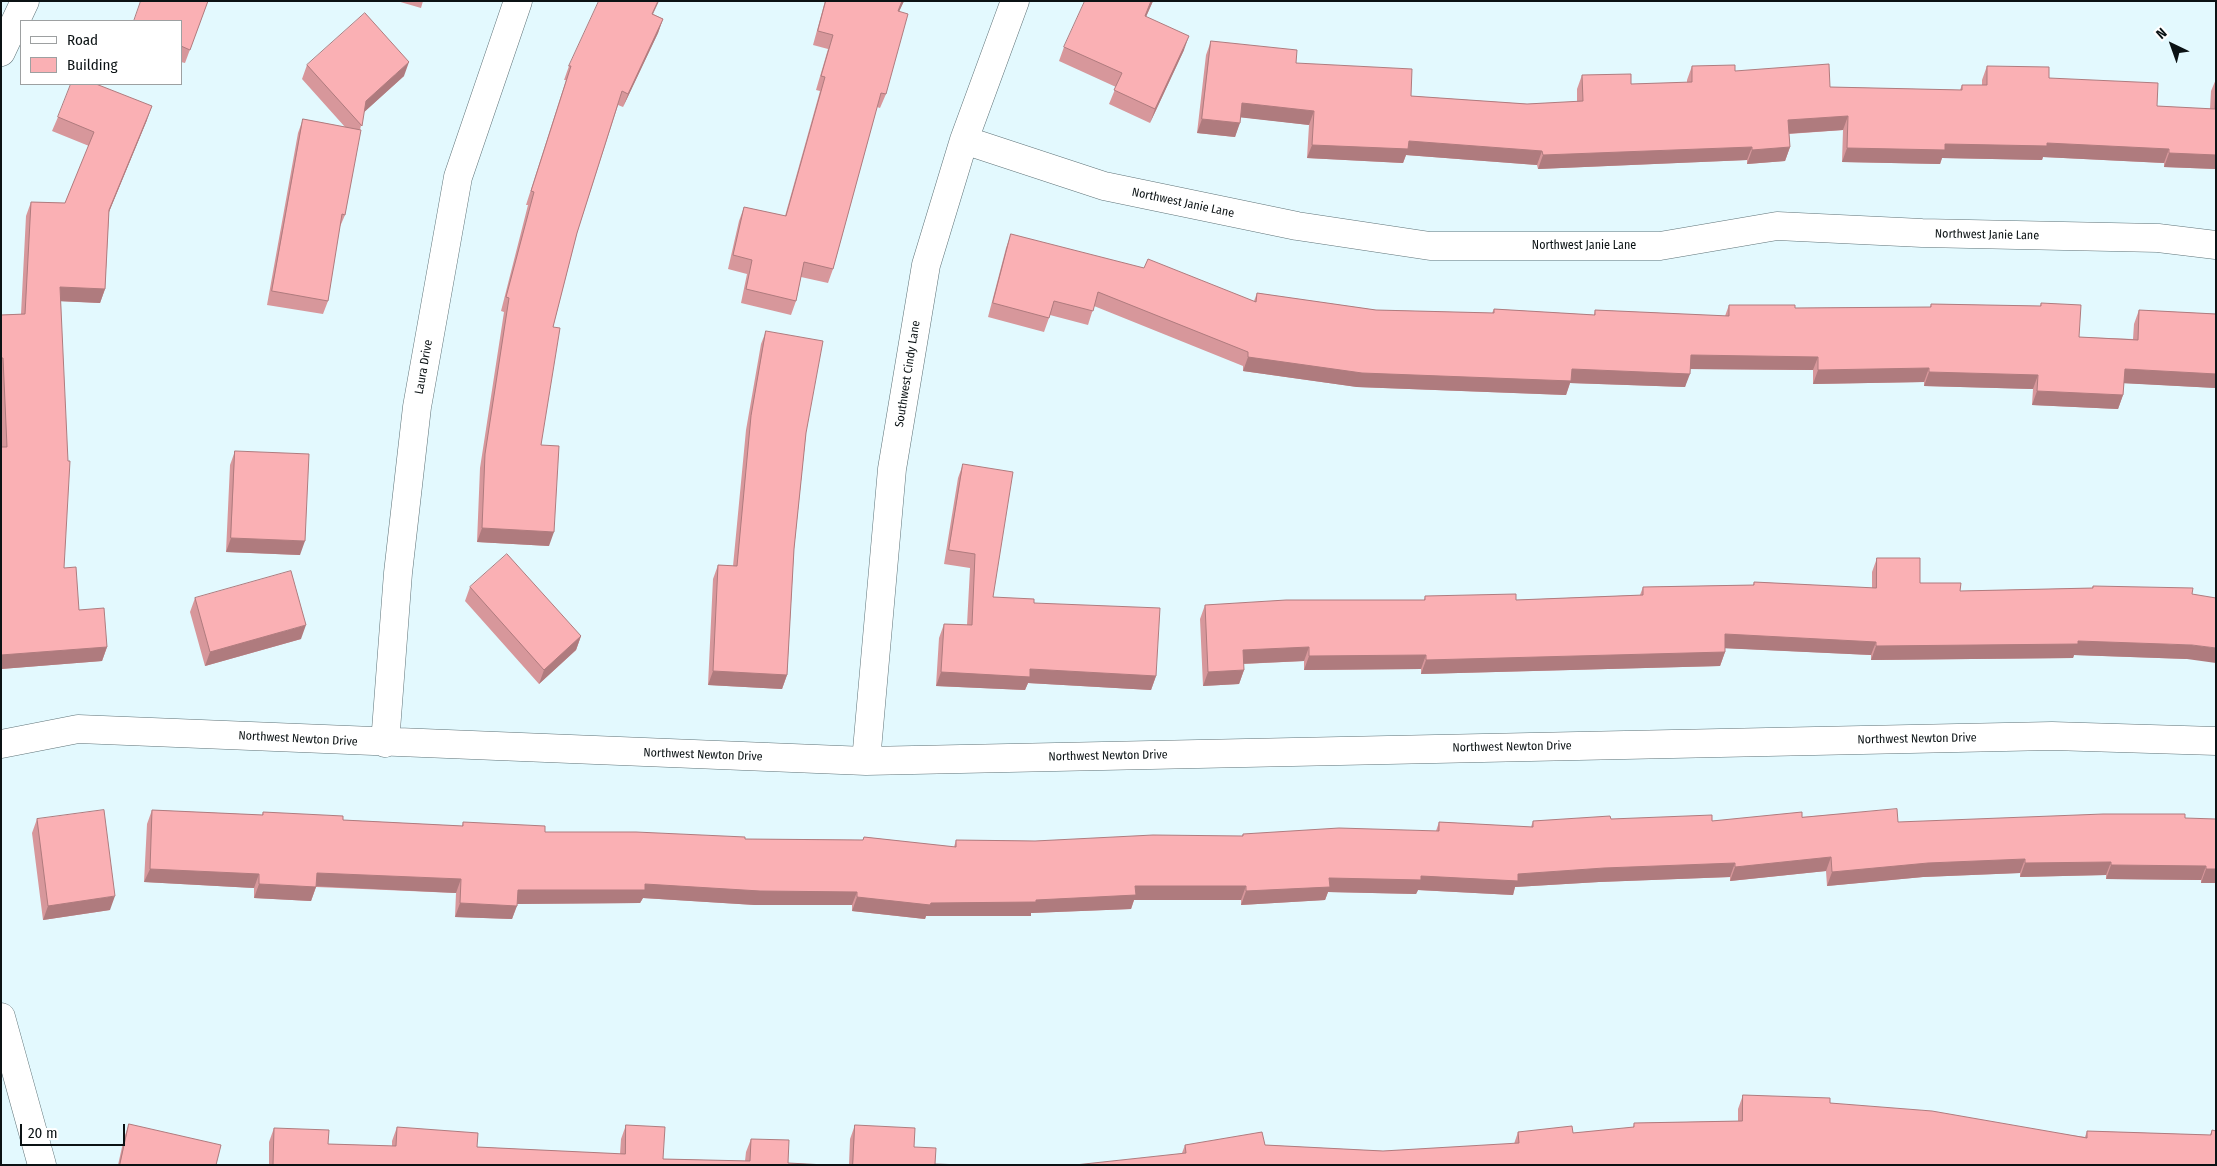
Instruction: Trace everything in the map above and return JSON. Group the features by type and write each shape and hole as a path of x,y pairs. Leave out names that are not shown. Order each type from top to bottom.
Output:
{"street":[{"path":"2,50 25,1"},
{"name":"Laura Drive","path":"384,743 398,573 417,407 458,177 518,1"},
{"name":"Southwest Cindy Lane","path":"866,761 892,469 926,265 964,140 1015,1"},
{"name":"Northwest Janie Lane","path":"964,140 1104,186 1297,226 1430,246 1660,246 1777,226 1922,233 2158,238 2216,245"},
{"name":"Northwest Newton Drive","path":"1,744 78,730 866,761 2052,736 2216,740"},
{"path":"1,1017 42,1165"}],"building":[{"path":"141,1 208,1 190,50 182,46 182,20 134,20"},
{"path":"599,1 658,1 652,14 663,19 628,94 622,91 577,233 553,327 560,328 541,445 559,446 554,532 482,528 485,454 509,298 506,297 534,192 531,191 571,66 569,66"},
{"path":"826,1 902,1 898,11 908,14 886,94 881,93 833,269 804,262 796,301 746,289 752,260 733,255 744,207 786,216 825,77 821,76 833,35 818,31"},
{"path":"1085,1 1151,1 1145,16 1189,36 1155,109 1114,90 1122,73 1064,47"},
{"path":"365,13 409,62 366,101 362,126 307,65"},
{"path":"1211,41 1297,50 1296,63 1412,69 1411,96 1527,104 1583,101 1582,75 1631,74 1631,84 1692,82 1692,66 1735,65 1735,71 1829,64 1830,87 1962,90 1962,85 1987,85 1987,66 2049,67 2049,78 2158,83 2157,106 2215,109 2216,86 2216,155 2169,153 2169,149 2047,143 2047,146 1945,144 1945,150 1847,148 1848,116 1788,120 1790,147 1752,150 1752,147 1543,155 1542,151 1409,141 1408,149 1312,145 1314,111 1242,103 1240,123 1202,119"},
{"path":"71,85 99,85 152,106 109,210 105,289 60,287 68,461 70,461 64,568 76,567 79,610 104,608 107,647 1,655 1,447 7,447 3,358 1,358 1,315 25,314 31,202 65,203 94,132 58,117"},
{"path":"303,119 361,130 345,215 342,214 328,301 272,291"},
{"path":"1011,234 1144,268 1148,259 1256,302 1257,293 1376,310 1494,313 1494,309 1595,315 1595,310 1729,316 1729,305 1795,305 1795,308 1931,307 1931,304 2041,306 2041,303 2081,305 2079,337 2138,340 2139,310 2216,314 2216,374 2125,369 2123,395 2037,391 2038,375 1929,372 1929,368 1818,370 1818,357 1691,355 1690,374 1572,369 1571,381 1362,373 1248,357 1248,352 1098,292 1093,311 1054,301 1049,318 993,303"},
{"path":"766,331 823,341 806,433 794,549 787,675 713,671 718,565 737,566 751,416"},
{"path":"235,451 309,454 305,541 231,538"},
{"path":"963,464 1013,472 993,597 1034,599 1034,603 1160,608 1156,676 1030,669 1030,677 941,672 944,624 972,625 975,554 949,550"},
{"path":"507,554 581,636 544,670 470,587"},
{"path":"1877,558 1920,558 1920,583 1961,583 1960,591 2093,588 2093,586 2193,588 2192,594 2216,598 2216,648 2192,645 2078,641 2078,644 1876,646 1876,642 1725,634 1725,652 1426,660 1426,655 1309,656 1309,647 1243,650 1244,670 1208,672 1205,605 1286,600 1425,600 1425,596 1516,594 1516,600 1643,595 1643,587 1754,585 1754,582 1876,588"},
{"path":"291,571 306,625 210,652 195,598"},
{"path":"1897,809 1898,822 2103,814 2185,814 2185,818 2216,819 2216,869 2206,869 2206,866 2111,865 2111,862 2025,863 2025,859 1928,863 1832,872 1831,857 1735,867 1735,863 1604,868 1518,874 1518,881 1421,876 1421,880 1329,878 1330,887 1246,891 1246,886 1135,886 1136,895 1036,900 1036,902 931,903 930,905 857,897 857,892 760,891 645,884 645,890 518,890 517,906 460,903 461,879 317,873 316,887 259,884 259,874 150,869 152,810 263,815 263,812 343,816 343,820 463,826 463,822 545,826 545,832 636,832 745,837 745,839 863,840 864,837 956,847 956,840 1035,841 1153,835 1243,836 1243,834 1339,828 1439,831 1439,822 1533,827 1533,821 1610,816 1611,819 1712,815 1712,821 1802,812 1802,817"},
{"path":"104,810 115,896 48,906 37,819"},
{"path":"1743,1095 1830,1098 1830,1103 1932,1111 2087,1138 2087,1131 2211,1135 2212,1130 2216,1131 2216,1165 1075,1165 1186,1153 1185,1145 1262,1132 1265,1145 1383,1151 1519,1143 1518,1132 1572,1126 1573,1133 1634,1127 1634,1123 1742,1121"},
{"path":"129,1124 221,1145 216,1165 120,1165"},
{"path":"626,1125 665,1127 663,1159 750,1161 751,1139 789,1140 788,1163 826,1165 273,1165 274,1128 329,1130 328,1144 396,1146 397,1127 478,1133 477,1147 625,1154"},
{"path":"855,1125 915,1128 914,1147 936,1148 935,1164 964,1165 853,1165"}]}
